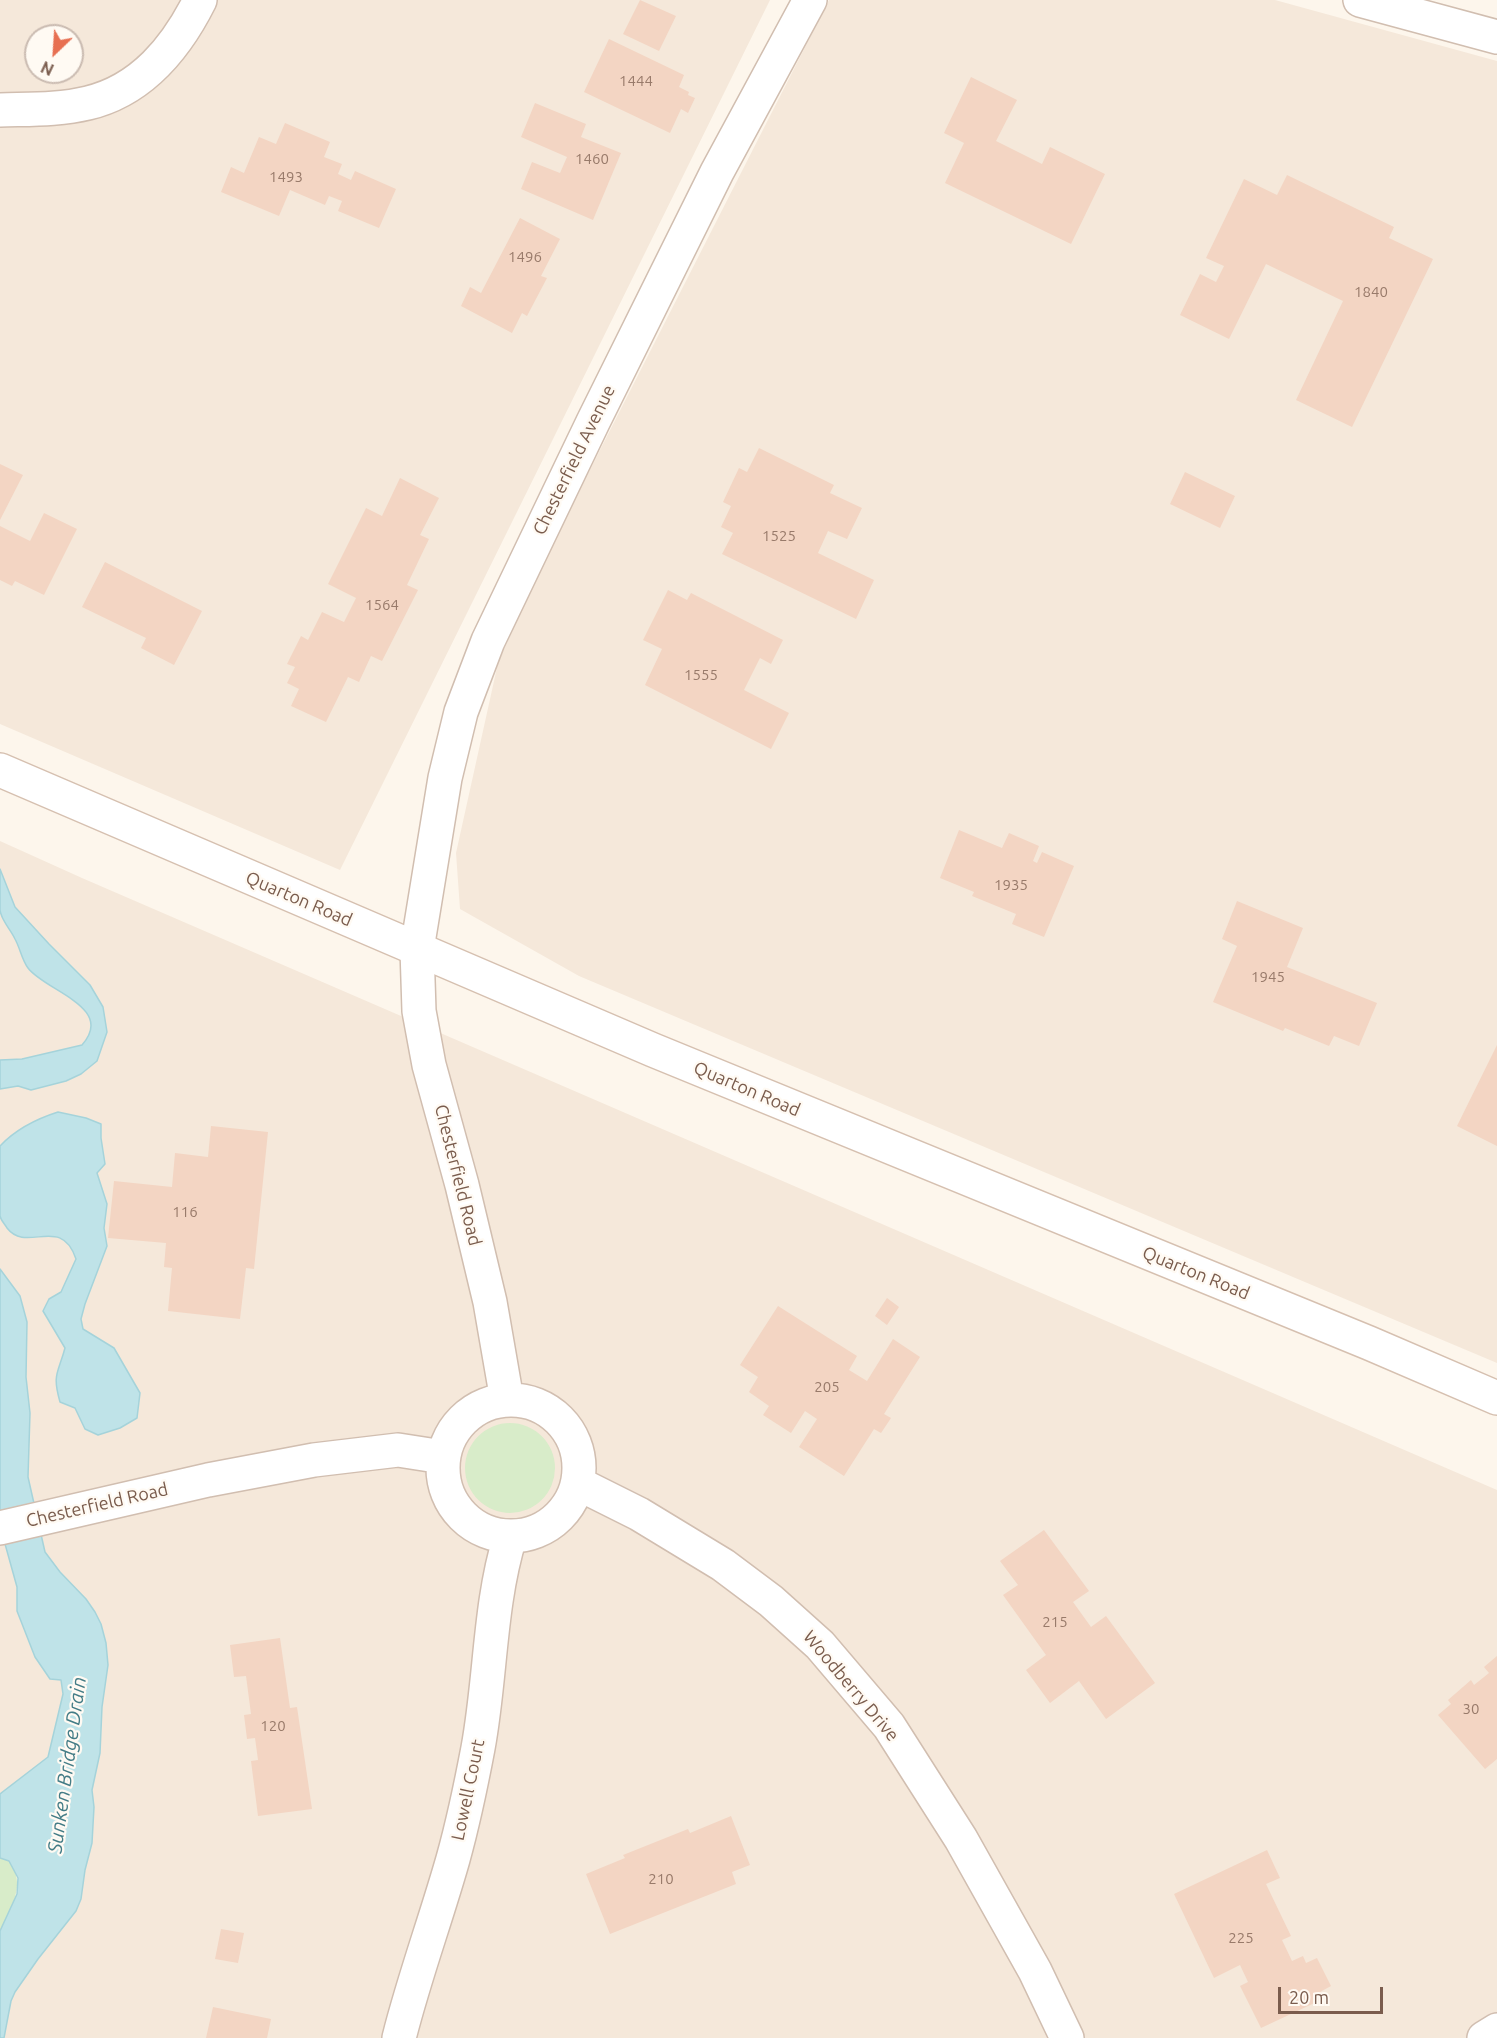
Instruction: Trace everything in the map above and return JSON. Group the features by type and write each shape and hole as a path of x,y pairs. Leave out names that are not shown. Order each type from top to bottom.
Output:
{"street":[{"path":"0,110 62,107 86,103 106,98 130,85 155,66 171,48 200,0"},
{"name":"Chesterfield Avenue","path":"417,948 445,778 461,712 488,641 592,422 717,172 810,0"},
{"path":"1360,0 1418,7 1497,37"},
{"name":"Quarton Road","path":"0,770 839,1127 1497,1398"},
{"name":"Chesterfield Road","path":"417,948 419,1011 429,1065 462,1185 490,1302 507,1400"},
{"path":"507,1400 530,1403 550,1413 567,1429 578,1449 579,1484 573,1499 563,1513 548,1526 530,1534 510,1537 489,1533 471,1524 455,1508 442,1474 443,1457 454,1429 468,1415 487,1404 507,1400"},
{"name":"Chesterfield Road","path":"0,1528 208,1480 314,1460 398,1450 443,1457"},
{"name":"Woodberry Drive","path":"579,1484 639,1514 723,1566 771,1601 820,1645 889,1726 961,1839 1035,1971 1067,2038"},
{"name":"Lowell Court","path":"399,2038 409,1998 453,1859 463,1817 488,1686 499,1580 510,1537"},
{"path":"1484,2038 1497,2030"}],"shaded area":[{"path":"0,0 770,0 340,870 0,724"},
{"path":"829,0 1275,0 1497,61 1497,1363 579,976 460,909 456,853 498,663 544,560"},
{"path":"0,841 1497,1490 1497,2038 0,2038 39,1835 0,1840"}],"green space":[{"path":"510,1423 527,1426 542,1436 552,1451 555,1468 552,1485 542,1500 527,1510 510,1513 493,1510 478,1500 468,1485 465,1468 468,1451 478,1436 493,1426"},
{"path":"0,1858 9,1861 17,1878 17,1887 12,1905 0,1931"}],"water":[{"path":"0,869 15,907 90,985 103,1007 107,1032 97,1061 81,1074 66,1081 31,1090 18,1086 0,1089 0,1060 22,1059 82,1045 90,1032 90,1020 84,1010 74,1001 37,976 26,965 1,914"},
{"path":"58,1112 101,1124 105,1164 97,1173 107,1204 104,1228 107,1246 81,1319 83,1329 114,1348 140,1393 137,1418 120,1428 98,1435 85,1429 75,1408 60,1402 56,1379 65,1348 43,1311 49,1299 61,1292 76,1259 70,1246 62,1239 53,1236 15,1235 7,1228 0,1216 0,1146 27,1125"},
{"name":"Sunken Bridge Drain","path":"0,1269 20,1296 27,1322 26,1377 30,1413 28,1477 45,1552 95,1612 106,1643 108,1665 102,1707 100,1753 92,1790 94,1807 92,1843 81,1899 76,1911 15,1992 4,2038 0,2038 0,1931 17,1894 18,1878 9,1861 0,1858 0,1794 48,1757 63,1694 61,1680 50,1679 35,1657 17,1611 17,1587 0,1526"}],"building":[{"path":"640,0 676,16 659,51 623,34"},
{"path":"609,39 684,75 679,87 695,98 688,113 681,109 670,133 584,92"},
{"path":"971,77 1017,100 996,141 1042,164 1050,147 1105,174 1071,244 945,183 964,143 944,133"},
{"path":"535,103 586,124 581,137 621,153 593,220 521,189 532,162 560,173 567,157 521,137"},
{"path":"285,123 330,142 324,157 342,164 338,174 351,180 355,171 396,189 379,228 338,211 342,201 329,196 325,205 290,190 279,216 221,192 231,167 244,173 259,137 276,144"},
{"path":"1287,175 1394,227 1389,238 1433,259 1352,427 1296,400 1343,301 1266,264 1229,339 1180,315 1200,274 1216,282 1224,266 1206,258 1244,179 1277,195"},
{"path":"520,218 560,239 541,276 547,278 527,316 522,313 512,333 461,306 470,287 481,293"},
{"path":"759,448 834,485 830,493 862,508 847,539 828,531 818,553 874,580 856,619 722,554 733,533 721,527 731,506 723,502 739,468 747,472"},
{"path":"0,464 23,475 0,520"},
{"path":"1185,472 1235,496 1220,528 1170,504"},
{"path":"400,478 439,498 420,535 429,539 407,585 418,590 382,661 371,656 359,682 348,677 326,722 291,706 299,689 287,683 295,667 287,664 301,636 308,640 322,612 344,622 356,598 328,584 366,508 382,516"},
{"path":"44,513 77,529 44,595 15,581 12,586 0,580 0,526 30,541"},
{"path":"105,562 202,611 174,665 141,648 146,638 82,607"},
{"path":"668,590 687,600 691,593 783,640 771,664 760,658 744,690 789,713 771,749 645,685 662,649 643,640"},
{"path":"959,830 1002,848 1009,833 1039,846 1033,861 1037,863 1042,852 1074,866 1044,937 1012,924 1016,914 972,896 974,892 940,878"},
{"path":"1237,901 1303,928 1287,967 1377,1003 1359,1046 1334,1036 1329,1046 1285,1028 1283,1031 1213,1002 1237,946 1222,939"},
{"path":"1497,1045 1497,1146 1457,1126"},
{"path":"211,1126 268,1132 254,1269 246,1268 240,1319 168,1311 172,1268 164,1267 166,1243 108,1238 114,1181 172,1187 175,1153 208,1157"},
{"path":"887,1298 899,1307 887,1325 875,1316"},
{"path":"778,1306 857,1356 849,1370 867,1381 893,1339 920,1357 884,1414 891,1418 881,1433 874,1429 844,1476 799,1447 817,1419 805,1411 791,1433 763,1415 769,1406 749,1392 758,1377 740,1365"},
{"path":"1044,1530 1089,1591 1073,1602 1091,1627 1106,1616 1155,1683 1106,1719 1079,1681 1050,1703 1026,1670 1046,1655 1003,1595 1018,1585 1000,1561"},
{"path":"280,1638 290,1708 297,1707 312,1809 258,1816 251,1761 258,1760 255,1738 247,1739 244,1715 251,1714 246,1676 234,1677 230,1645"},
{"path":"1497,1656 1497,1759 1485,1769 1438,1715 1451,1704 1448,1700 1471,1680 1474,1685 1489,1673 1484,1667"},
{"path":"731,1816 750,1865 732,1872 736,1884 610,1934 586,1874 625,1858 623,1855 688,1829 690,1833"},
{"path":"1267,1850 1280,1878 1266,1884 1291,1936 1282,1940 1292,1961 1303,1956 1306,1963 1317,1958 1331,1986 1320,1992 1323,1999 1261,2028 1240,1986 1248,1982 1240,1965 1214,1978 1174,1894"},
{"path":"221,1929 244,1933 238,1963 215,1959"},
{"path":"213,2007 271,2019 267,2038 206,2038"}]}
